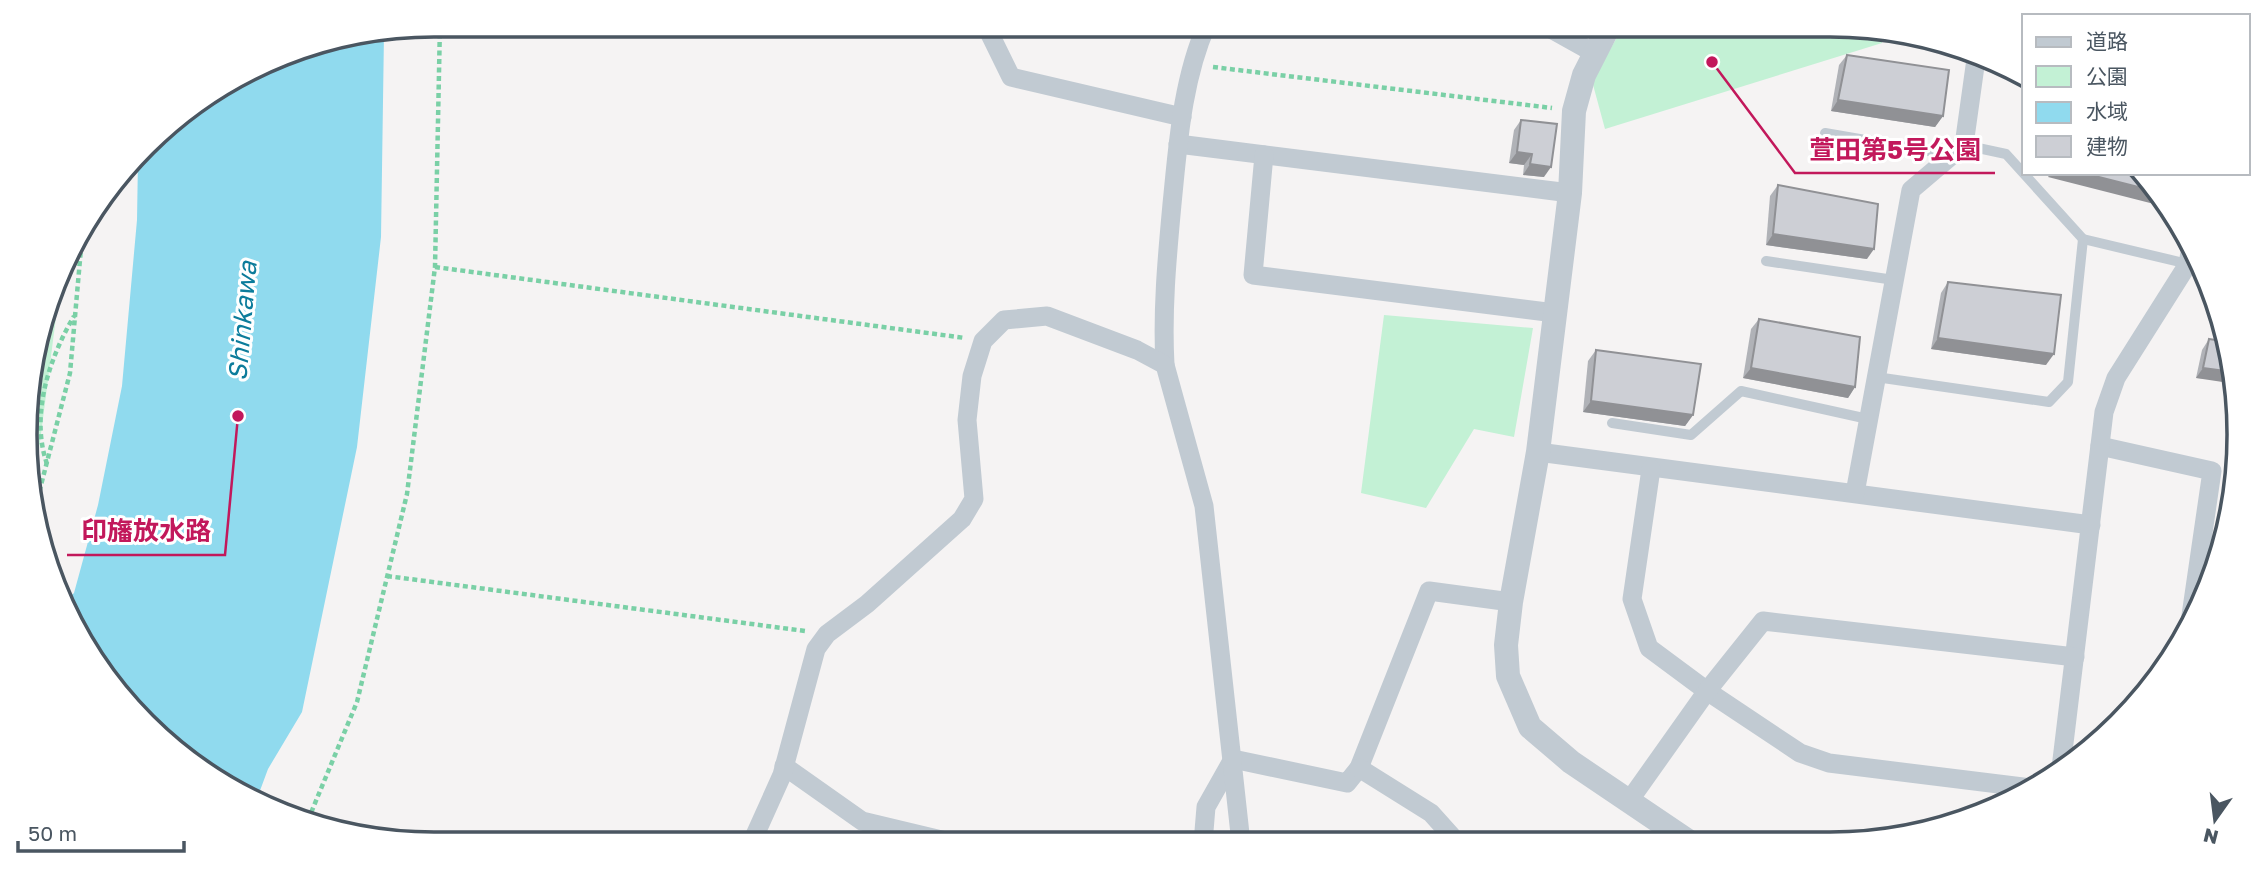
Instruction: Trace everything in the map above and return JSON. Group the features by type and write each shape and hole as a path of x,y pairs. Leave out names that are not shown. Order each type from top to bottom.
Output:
{"street":[{"path":"991,37 1011,77 1182,117"},
{"path":"1203,37 1194,64 1178,144 1162,317 1166,365 1205,506 1240,832"},
{"path":"1565,37 1594,53"},
{"path":"1603,37 1594,53 1573,111 1570,193 1538,452 1511,602 1506,645 1508,676 1530,727 1571,762 1675,832"},
{"path":"1855,493 1911,190 1958,150 1975,64"},
{"path":"1178,144 1570,193"},
{"path":"1264,155 1253,275 1556,313"},
{"path":"2062,757 2104,412 2116,378 2188,264"},
{"path":"756,832 784,766 816,649 827,634 867,604 945,536 962,519 974,499 967,421 972,376 983,341 1004,320 1047,316 1137,349 1166,365"},
{"path":"2100,446 2212,471 2194,593"},
{"path":"1538,452 2091,525"},
{"path":"1651,469 1632,599 1650,648 1707,691 1800,753 1829,763 2015,786"},
{"path":"1233,759 1347,783 1359,768 1429,591 1511,602"},
{"path":"1629,801 1707,691 1763,621 2075,657"},
{"path":"1204,832 1206,807 1233,759"},
{"path":"784,766 862,821 908,832"},
{"path":"1359,768 1432,813 1448,832"}],"lane":[{"path":"1825,133 1958,150 2006,153 2022,171"},
{"path":"2026,175 2083,239 2185,257"},
{"path":"1877,377 2049,402 2068,382 2083,239"},
{"path":"1766,261 1894,280"},
{"path":"1612,423 1691,435 1741,391 1868,419"}],"path":[{"path":"311,812 358,702 407,494 435,267 440,37"},
{"path":"1194,64 1573,111"},
{"path":"40,489 70,373 80,254"},
{"path":"435,267 983,341"},
{"path":"47,465 41,447 41,414 54,352 75,313"},
{"path":"387,576 827,634"}],"green space":[{"path":"1617,37 1830,37 1882,40 1882,43 1605,129 1592,81"},
{"path":"57,311 38,458 40,383"},
{"path":"1384,315 1533,328 1514,437 1474,429 1426,508 1361,493"}],"water":[{"name":"Shinkawa","path":"384,40 381,237 357,447 302,712 268,769 260,791 192,750 153,716 135,697 104,655 71,596 98,505 122,386 137,220 138,169 192,119 236,90 282,67 332,50"}],"building":[{"path":"1847,55 1949,70 1943,116 1838,100"},
{"path":"1521,120 1557,124 1551,167 1530,164 1532,154 1517,152"},
{"path":"2091,175 2131,175 2142,188"},
{"path":"1778,185 1878,204 1874,249 1773,234"},
{"path":"1948,282 2061,295 2054,354 1938,338"},
{"path":"1759,319 1860,337 1855,387 1751,368"},
{"path":"2209,339 2216,340 2222,371 2203,368"},
{"path":"1596,350 1701,364 1693,415 1591,401"}],"place":[{"name":"萱田第5号公園","path":"1712,62"},
{"name":"印旛放水路","path":"238,416"}]}
